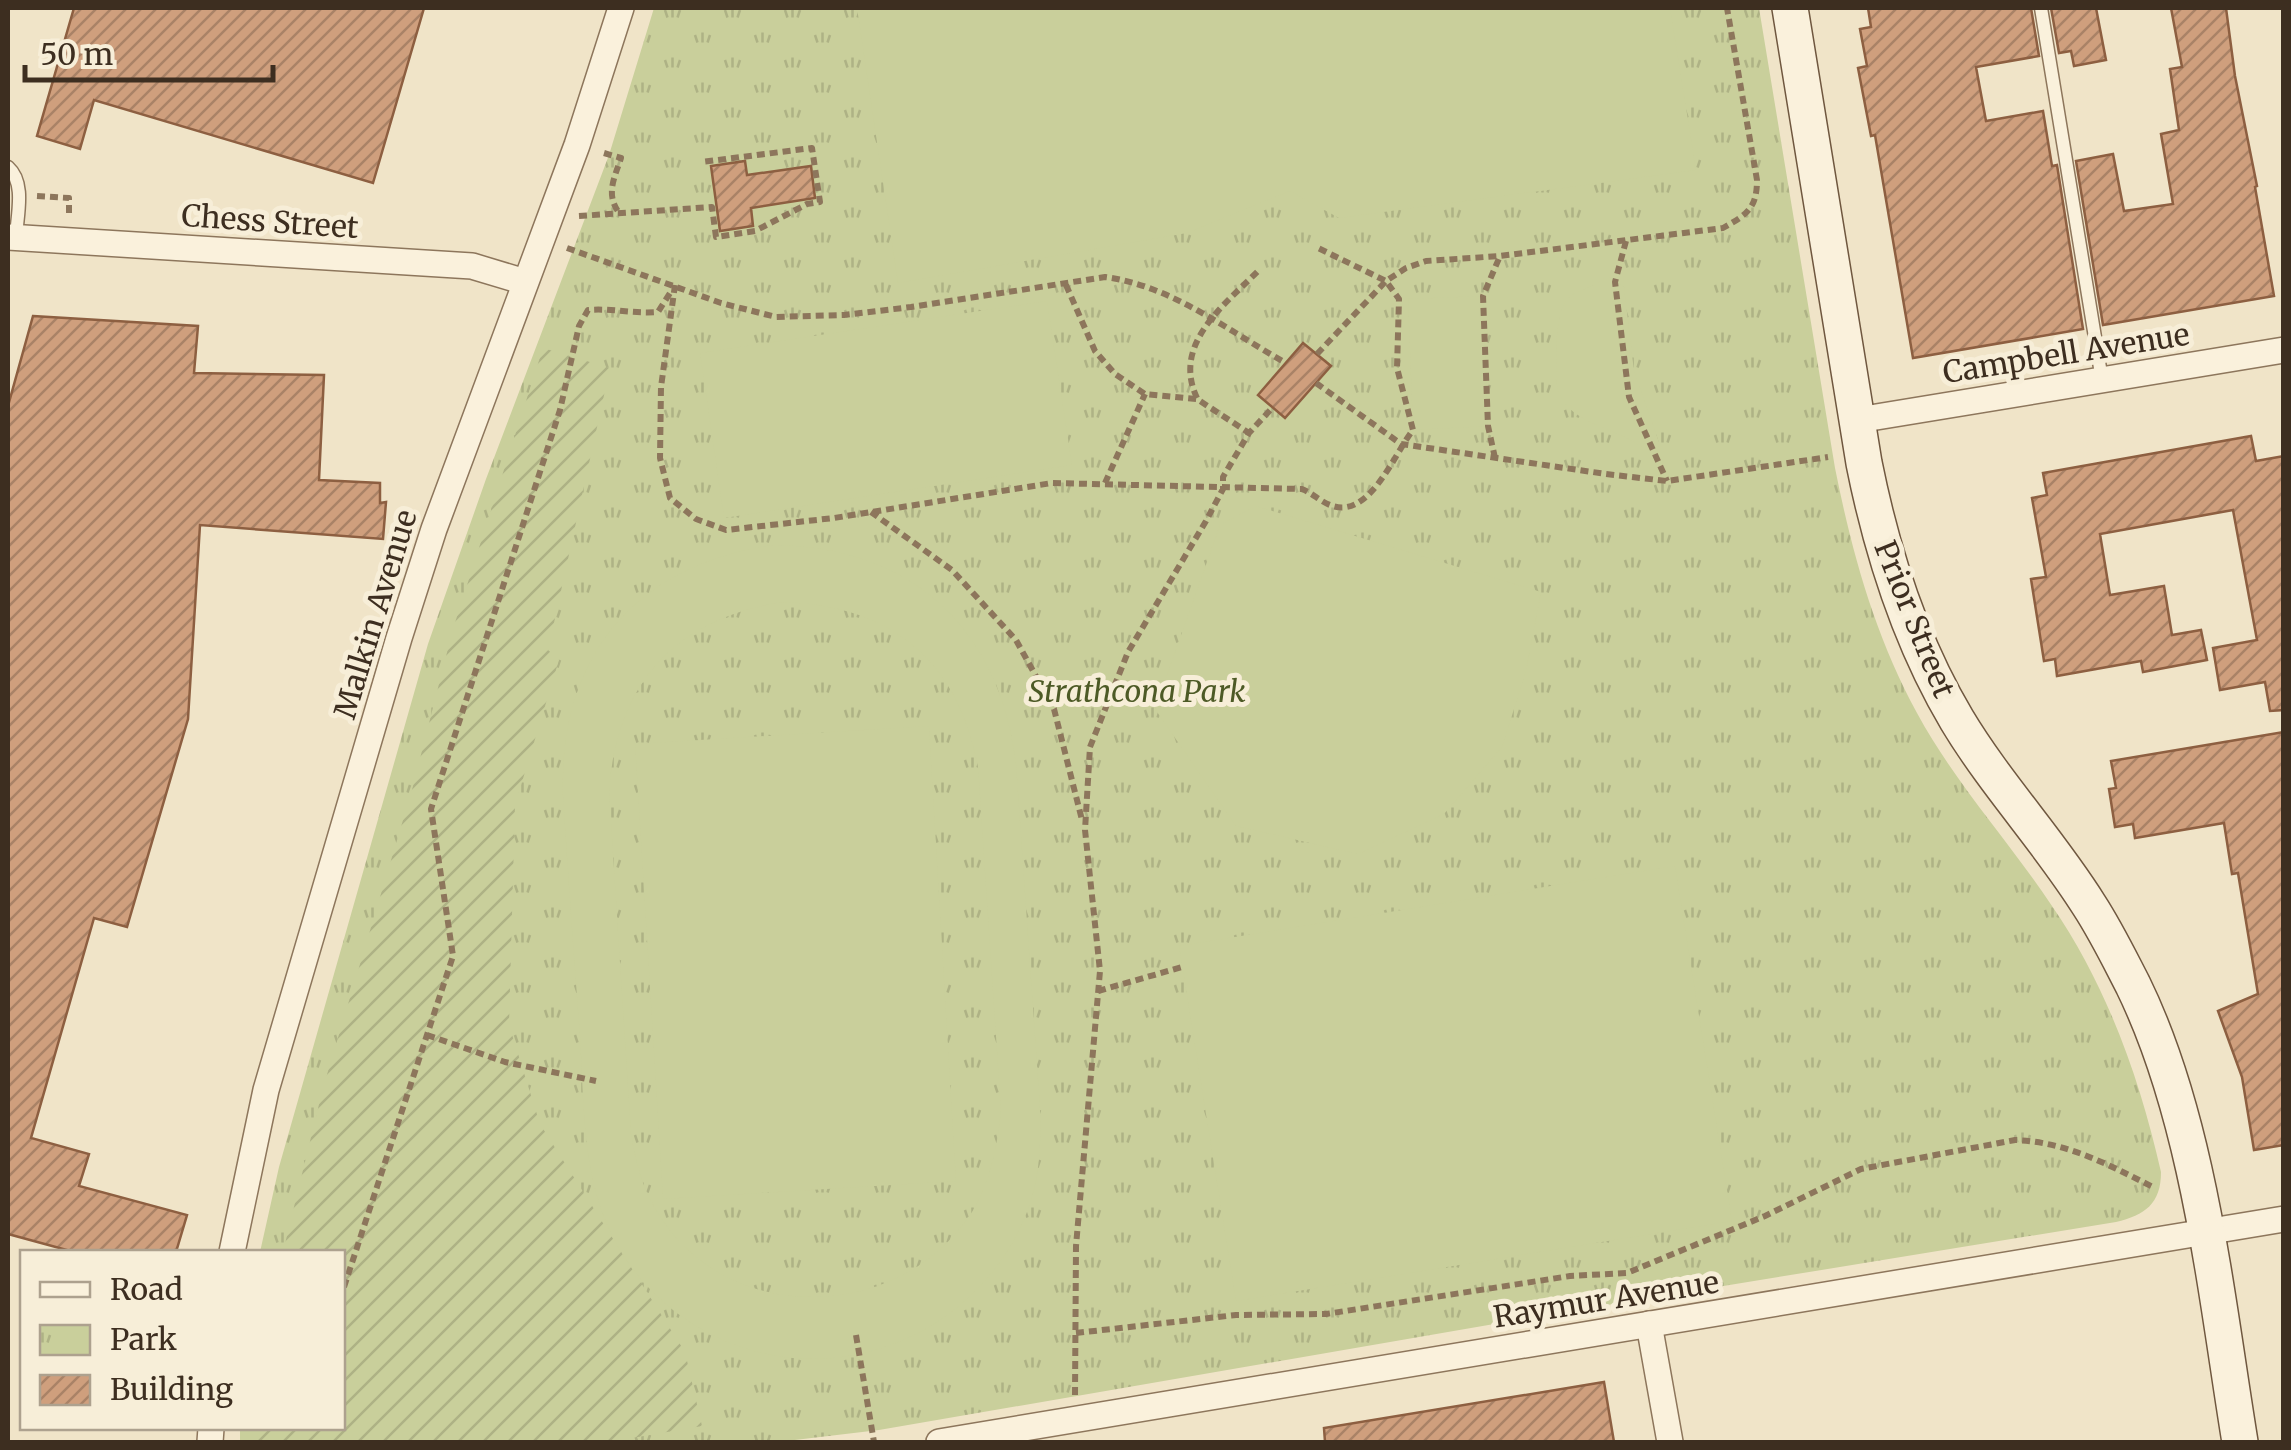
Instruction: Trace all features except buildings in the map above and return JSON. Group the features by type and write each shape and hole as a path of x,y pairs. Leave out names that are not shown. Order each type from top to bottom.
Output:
{"main road":[{"name":"Prior Street","path":"1790,8 1876,518 1903,606 1957,720 2089,904 2162,1050 2182,1115 2240,1442"}],"street":[{"name":"Malkin Avenue","path":"232,1250 266,1090 399,638 434,529 577,145 621,8"},
{"name":"Chess Street","path":"12,237 472,266 525,282"},
{"name":"Campbell Avenue","path":"1858,420 2284,350"},
{"name":"Raymur Avenue","path":"939,1442 2284,1219"},
{"path":"1649,1324 1670,1442"}],"lane":[{"path":"2041,8 2102,381"},
{"path":"8,167 17,178 18,194 12,237"}],"path":[{"path":"1316,354 1386,281 1426,261 1500,256 1723,228 1742,217 1757,200 1757,180 1727,8"},
{"path":"577,145 621,158 611,198 621,215"},
{"path":"554,208 585,218 712,208 716,236 756,231 807,204 820,202 812,148 702,162"},
{"path":"18,194 68,198 69,240"},
{"path":"542,240 721,303 776,316 844,315 1105,278 1136,282 1164,292 1286,363"},
{"path":"1626,240 1615,282 1629,397 1667,481"},
{"path":"675,285 661,387 660,458 670,498 696,519 726,530 1052,483 1302,489 1329,505 1355,506 1372,493 1413,430 1397,368 1399,299 1386,281 1318,248"},
{"path":"1494,458 1488,426 1483,296 1500,256"},
{"path":"1197,399 1187,371 1199,335 1260,268"},
{"path":"345,1284 453,956 431,809 560,410 579,326 588,310 658,312 675,285"},
{"path":"1066,285 1096,351 1114,374 1145,394 1197,399 1249,434"},
{"path":"1316,383 1401,444 1494,458 1667,481 1828,456"},
{"path":"1105,483 1145,394"},
{"path":"1084,830 1090,747 1128,652 1174,578 1249,434 1273,407"},
{"path":"870,512 952,570 1016,640 1054,709 1084,830 1100,971 1076,1246 1075,1420"},
{"path":"1098,991 1182,967"},
{"path":"427,1035 504,1062 596,1081"},
{"path":"1076,1332 1236,1315 1326,1314 1570,1276 1627,1273 1764,1216 1861,1169 2015,1140 2037,1141 2091,1155 2155,1188"},
{"path":"856,1335 874,1442"}],"green space":[{"name":"Strathcona Park","path":"654,8 1759,8 1835,468 1867,594 1902,684 1932,739 2052,906 2105,1001 2132,1068 2161,1172 2154,1200 2143,1212 2116,1222 879,1430 778,1442 240,1442 240,1430 345,1430 345,1250 260,1250 279,1167 428,644 609,155"},
{"path":"857,8 1670,8 1696,170 1339,218 1290,191 1187,233 898,283"},
{"path":"1607,275 1624,287 1634,371 1660,445 1648,452 1579,416 1560,395 1556,380 1557,334 1566,301"},
{"path":"1483,296 1488,426 1413,430 1408,299"},
{"path":"1047,301 1072,465 724,518 700,353"},
{"path":"543,348 610,368 548,650 559,660 515,805 509,1025 540,1124 685,1352 702,1426 609,1442 258,1442 257,1430 345,1430 345,1250 283,1250 323,1088 412,790 453,629"},
{"path":"1256,506 1541,592 1526,671 1502,747 1444,814 1358,854 1236,826 1155,709 1220,525"},
{"path":"773,545 822,549 867,561 906,579 940,604 968,635 991,673 1007,716 1016,764 1040,1108 1035,1187 1006,1253 977,1289 943,1318 904,1340 862,1354 818,1359 773,1355 728,1342 676,1313 634,1271 613,1237 590,1165 563,795 565,745 575,700 591,660 615,625 645,596 681,573 724,556","holes":["782,602 821,606 887,627 913,646 936,669 954,696 968,729 978,767 1001,1111 984,1188 972,1212 939,1250 899,1277 854,1293 807,1297 760,1290 717,1271 679,1241 643,1184 631,1134 609,791 624,718 658,662 682,641 744,611"]},
{"path":"929,726 956,1181 663,1199 635,744"},
{"path":"1675,866 1732,1221 1236,1301 1179,946"}]}
